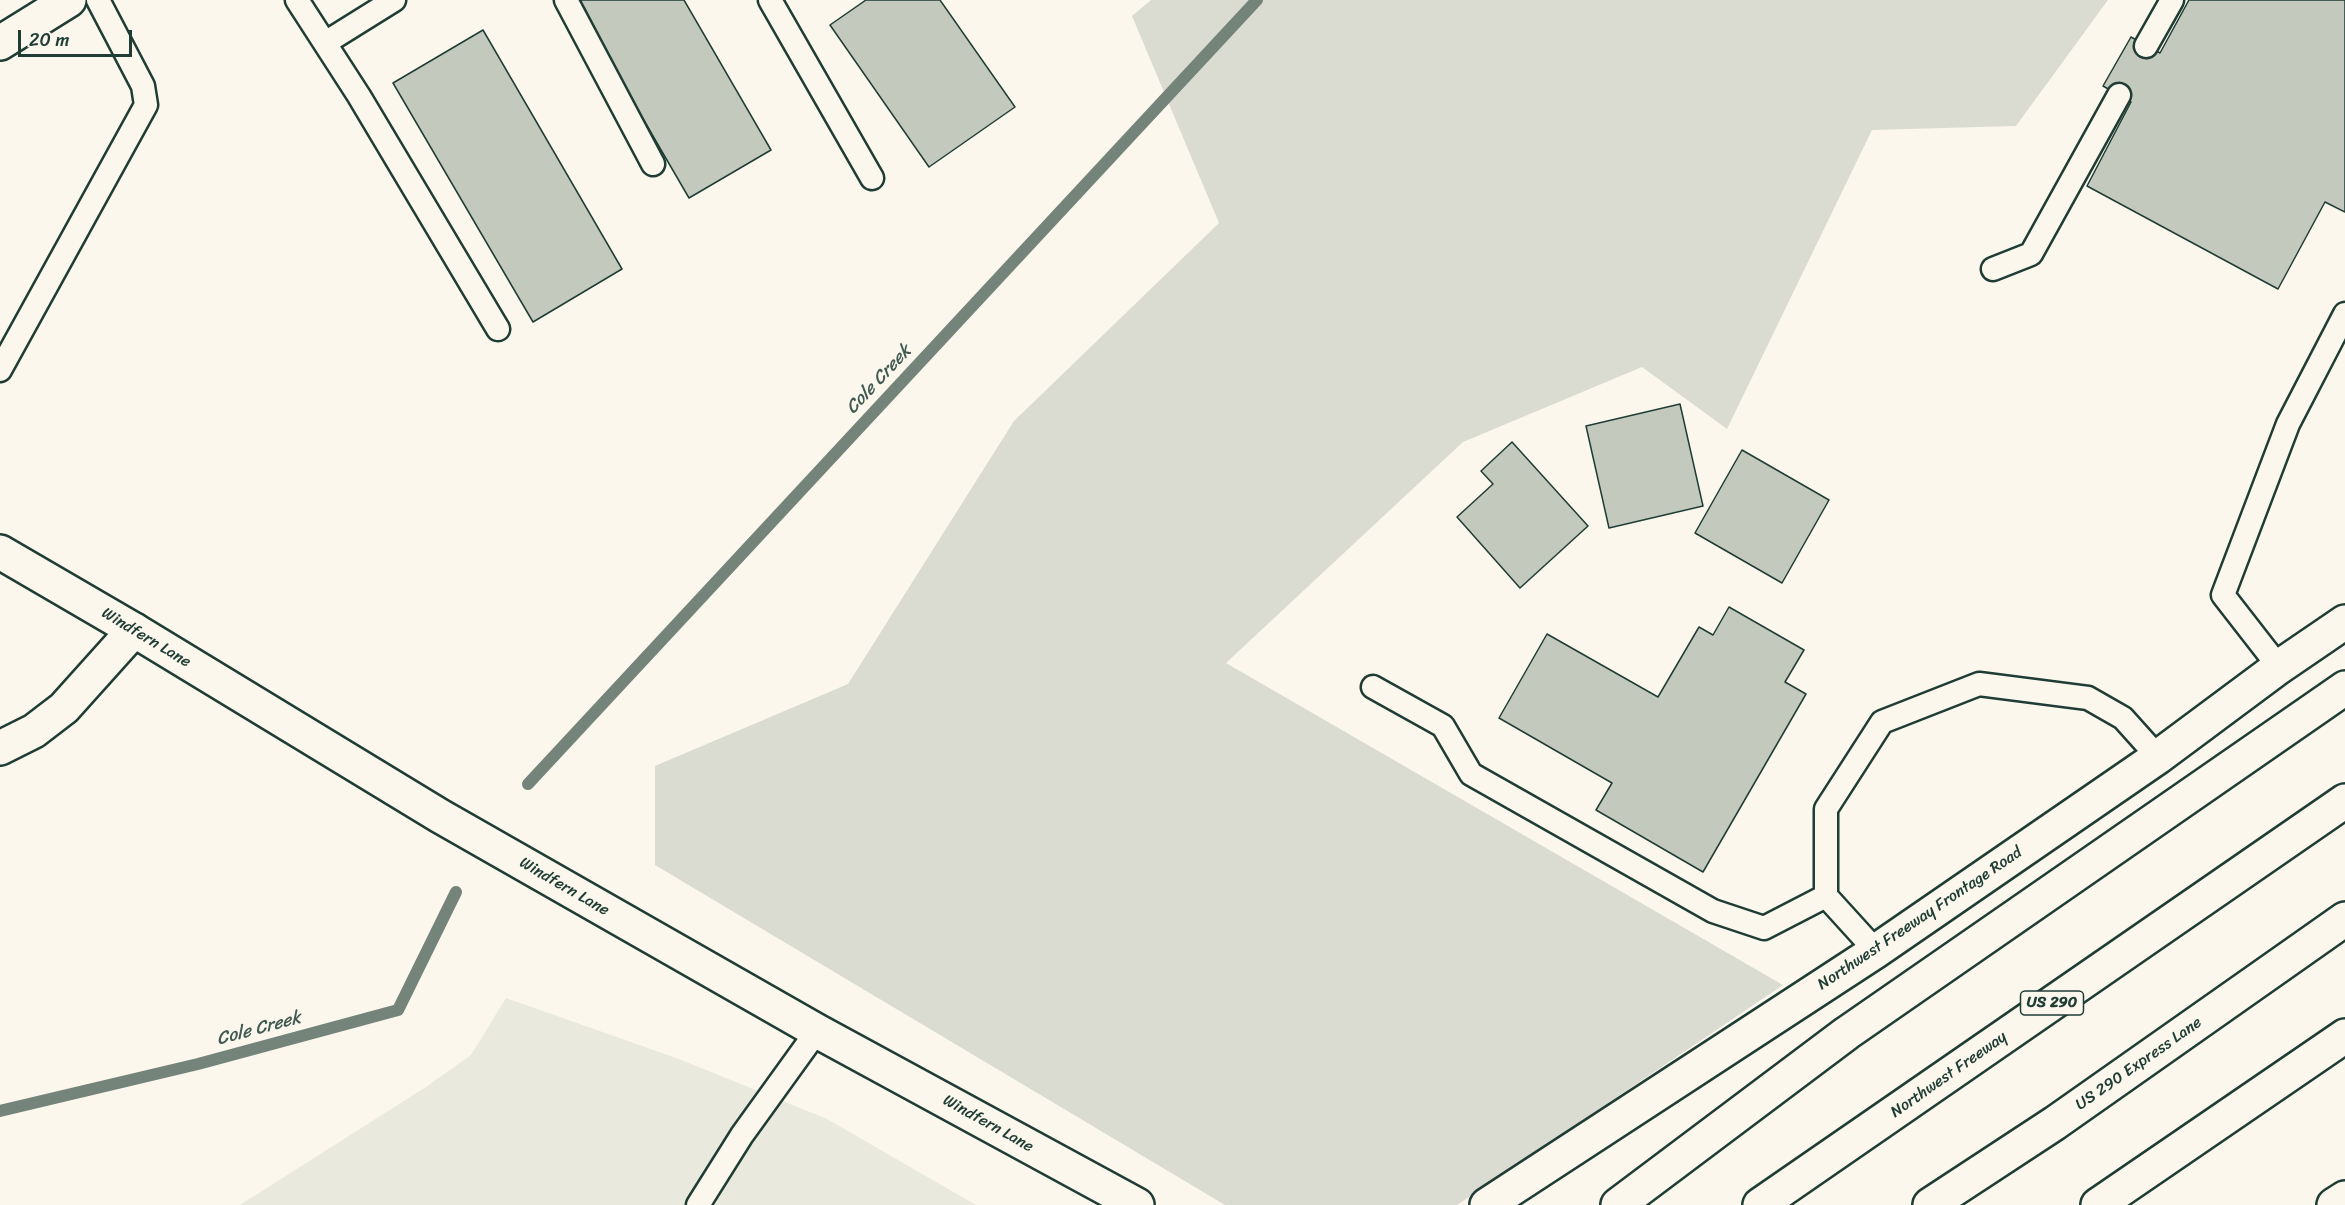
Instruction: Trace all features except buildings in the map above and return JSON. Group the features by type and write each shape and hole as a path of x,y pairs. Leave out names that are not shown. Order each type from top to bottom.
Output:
{"main road":[{"path":"2,38 69,0"},
{"name":"Windfern Lane","path":"0,552 134,630 440,816 817,1031 1137,1205"},
{"name":"Northwest Freeway Frontage Road","path":"1487,1205 1876,951 2158,757 2279,667 2345,622"},
{"path":"0,748 34,731 64,708 134,630"},
{"path":"1618,1205 1847,1033 2345,688"},
{"name":"Northwest Freeway","path":"1760,1205 2345,801"},
{"name":"US 290 Express Lane","path":"1930,1205 2055,1123 2345,919"},
{"path":"2098,1205 2345,1036"},
{"path":"2334,1205 2345,1198"}],"lane":[{"path":"0,370 146,105 143,86 98,0"},
{"path":"297,0 359,96 498,329"},
{"path":"325,43 394,0"},
{"path":"566,0 653,164"},
{"path":"770,0 872,178"},
{"path":"2146,46 2172,0"},
{"path":"1993,269 2031,254 2120,95"},
{"path":"2279,667 2223,595 2288,424 2345,314"},
{"path":"1876,951 1826,896 1826,809 1882,722 1979,684 2088,698 2123,718 2158,757"},
{"path":"1373,687 1443,726 1471,774 1713,911 1764,928 1826,896"},
{"path":"698,1205 742,1135 817,1031"}],"shaded area":[{"path":"1151,0 2108,0 2016,126 1872,130 1727,429 1642,367 1463,442 1226,663 1783,985 1457,1205 1225,1205 655,865 655,766 848,684 1014,421 1219,223 1132,16"},
{"path":"506,998 679,1059 827,1119 976,1205 240,1205 426,1087 471,1055"}],"waterway":[{"name":"Cole Creek","path":"528,784 1257,0"},
{"name":"Cole Creek","path":"0,1111 198,1064 398,1010 456,892"}]}
